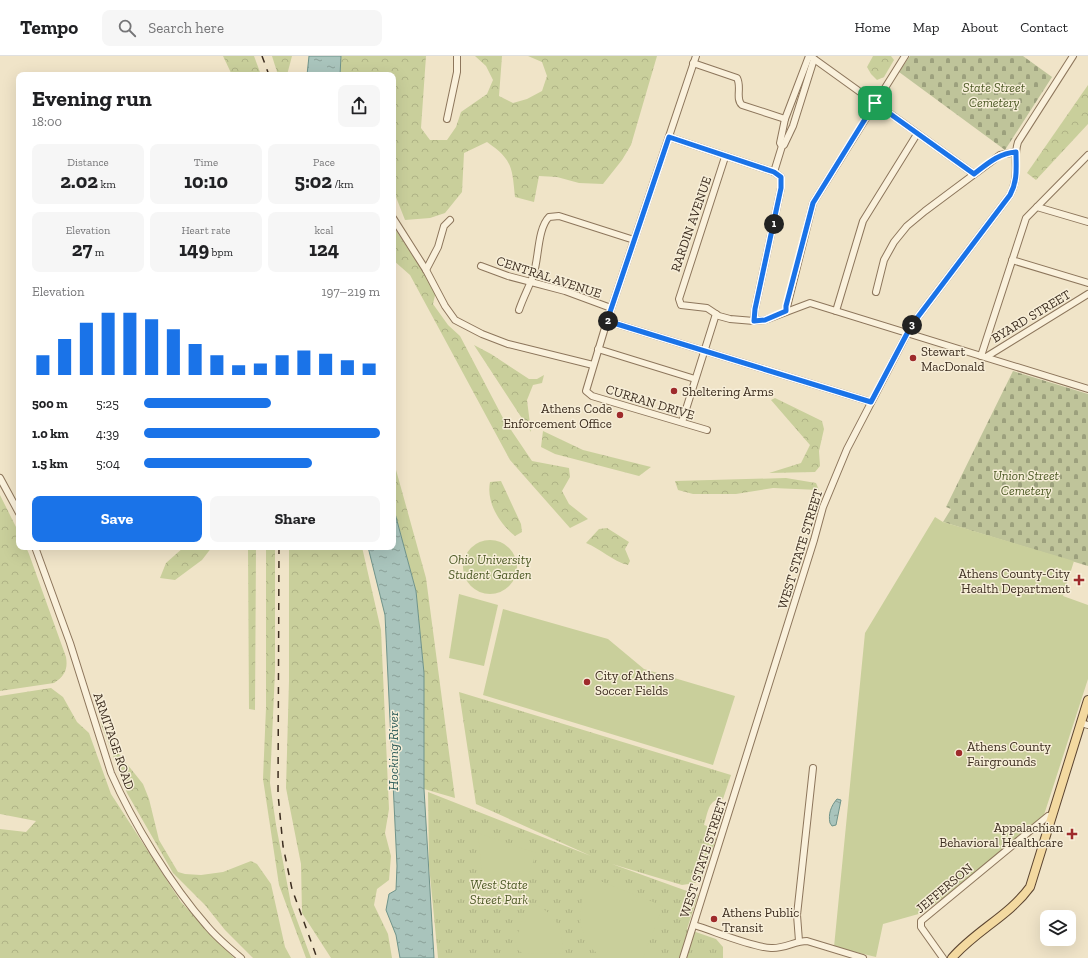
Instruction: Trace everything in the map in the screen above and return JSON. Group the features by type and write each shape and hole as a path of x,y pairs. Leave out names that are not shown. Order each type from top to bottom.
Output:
{"main road":[{"path":"952,958 964,946 1017,903 1030,887 1085,724 1088,700"}],"street":[{"path":"447,119 457,72 457,56"},
{"path":"396,223 426,270 445,306 452,317 458,322 508,344 593,365 696,56"},
{"path":"786,311 786,306 813,203 905,56"},
{"name":"WEST STATE STREET","path":"683,958 812,547 823,507 847,449 914,322 1010,195 1017,173 1016,152 1023,133 1073,56"},
{"path":"811,57 974,174"},
{"path":"782,146 780,143 785,120 811,57"},
{"path":"774,172 782,146 784,145 792,128 811,57"},
{"path":"694,63 737,78 740,84 738,101 742,105 785,120"},
{"path":"836,311 863,221 918,134"},
{"path":"669,137 725,157 774,172 781,177 755,309 754,321"},
{"path":"876,292 884,260 902,232 925,211 1000,155 1016,152"},
{"path":"984,357 1012,260 1026,218 1088,155"},
{"name":"RARDIN AVENUE","path":"716,314 707,308 681,305 678,299 725,157"},
{"path":"1081,162 1088,164"},
{"path":"1037,207 1088,222"},
{"path":"519,310 534,270 538,246 545,221 551,216 559,216 634,240"},
{"path":"426,270 436,251 442,231 450,220"},
{"path":"1012,260 1088,283"},
{"name":"CENTRAL AVENUE","path":"480,266 499,274 565,291 611,308"},
{"name":"BYARD STREET","path":"984,357 1088,294"},
{"path":"682,422 716,314 738,320 765,320 810,303 908,332 1088,389"},
{"path":"607,321 871,402"},
{"path":"598,349 695,379"},
{"name":"CURRAN DRIVE","path":"593,365 587,393 707,430"},
{"path":"0,478 16,507"},
{"name":"ARMITAGE ROAD","path":"36,550 70,643 111,773 120,793 157,857 180,891 206,925 241,958"},
{"path":"799,941 797,915 813,768"},
{"name":"JEFFERSON","path":"943,958 921,927 920,921 1048,816 1053,816"},
{"path":"694,925 763,947 778,948 799,941 807,941 862,958"}],"green space":[{"path":"223,56 254,56 260,72 231,72"},
{"path":"272,56 292,56 288,72 277,72"},
{"path":"341,56 426,56 421,128 430,140 447,140 456,127 461,112 487,94 493,80 486,66 475,56 502,56 499,96 513,103 527,99 542,91 547,76 542,62 528,56 657,56 631,145 622,160 603,184 579,183 557,177 539,176 534,202 515,197 510,165 496,148 487,142 464,153 462,192 445,213 430,218 405,220 396,197 396,72 340,72"},
{"path":"873,56 891,56 894,60 884,77 877,80 867,67"},
{"name":"State Street Cemetery","path":"910,56 1023,56 1052,77 1005,150 899,72"},
{"path":"1088,85 1088,124 1036,180 1027,173"},
{"path":"396,231 436,291 433,304 448,325 460,336 503,418 532,461 569,468 570,477 562,491 569,504 588,519 570,528 510,460 410,275 396,263"},
{"path":"474,345 491,354 529,379 537,379 544,375 542,383 533,385 527,400 531,432"},
{"name":"Union Street Cemetery","path":"1013,371 1088,394 1088,566 943,522 951,509 946,507"},
{"path":"775,398 822,421 824,429 819,451 820,466 815,472 769,473 801,463 810,445 771,400"},
{"path":"543,431 583,450 651,467 639,476 555,454 541,447"},
{"path":"396,470 426,578 455,798 424,789 424,673 416,591 396,517"},
{"path":"786,478 816,483 819,490 773,488 736,494 693,494 678,490 675,481"},
{"path":"501,481 521,524 522,532 515,536 499,519 490,498 490,482"},
{"path":"0,495 16,527 16,550 27,550 29,554 66,657 67,665 61,678 54,683 0,691"},
{"name":"Athens County Fairgrounds","path":"935,517 943,522 1074,561 1063,596 1088,605 1088,679 1043,818 946,896 922,913 883,924 876,957 834,947 865,633"},
{"path":"607,528 629,542 625,549 630,561 628,565 617,561 586,543 599,529"},
{"name":"Ohio University Student Garden","path":"485,540 495,540 505,544 513,552 517,562 517,572 513,582 505,590 495,594 485,594 475,590 467,582 463,572 463,562 467,552 475,544"},
{"path":"181,550 210,550 202,560 175,580 160,578 166,563"},
{"path":"248,550 256,550 255,710 249,709"},
{"path":"266,550 275,550 275,671 270,783 276,825 291,904 311,958 306,958 279,885 263,779 266,708"},
{"path":"289,550 363,550 381,630 389,809 385,833 391,856 389,880 377,889 374,905 388,934 392,958 331,958 302,913 301,864 286,788 289,681"},
{"name":"Ohio University Student Garden","path":"459,594 498,605 484,666 449,658"},
{"name":"City of Athens Soccer Fields","path":"503,609 608,639 644,669 735,696 713,765 483,695"},
{"path":"51,688 63,697 77,722 89,733 111,794 181,902 234,958 0,958 0,829 26,832 36,821 0,814 0,696"},
{"name":"West State Street Park","path":"459,692 731,775 723,799 714,801 709,807 704,825 707,826 707,832 716,839 703,876 695,883 682,885 612,864 698,895 687,929 716,939 723,947 723,958 438,958 429,865 428,792 591,856 476,804"},
{"path":"100,721 119,754 143,784 149,799 159,840 178,872 201,875 223,872 251,861 257,864 271,884 285,947 291,958 253,958 225,930 205,905 173,873 127,793"},
{"name":"West State Street Park","path":"478,833 536,853 525,886 520,885 516,898 497,892 495,896 484,895"},
{"path":"590,877 663,906 643,958 603,958 587,945 580,922 582,898"},
{"path":"528,903 545,910 556,921 562,936 562,954 522,953 518,950 515,942"}],"water":[{"path":"309,56 341,56 340,72 307,72"},
{"name":"Hocking River","path":"396,517 416,591 424,673 424,789 434,958 400,958 396,935 386,910 389,894 396,890 397,866 385,615 369,550 396,550"},
{"path":"837,799 841,800 836,825 832,826 829,820 830,813 833,804"}],"railway":[{"path":"262,56 268,72"},
{"path":"279,550 278,794 283,846 292,889 317,958"}],"place":[{"name":"Stewart MacDonald","path":"913,358"},
{"name":"Sheltering Arms","path":"674,391"},
{"name":"Athens Code Enforcement Office","path":"620,415"},
{"name":"Athens County-City Health Department","path":"1079,580"},
{"name":"City of Athens Soccer Fields","path":"587,682"},
{"name":"Athens County Fairgrounds","path":"959,753"},
{"name":"Appalachian Behavioral Healthcare","path":"1072,834"},
{"name":"Athens Public Transit","path":"714,919"}],"route":[{"path":"875,103 974,174 1000,155 1010,152 1016,152 1017,173 1010,195 911,326 871,402 607,321 669,137 725,157 774,172 781,177 781,188 765,269 754,312 754,321 765,320 786,311 798,257 813,203 875,103"}]}
